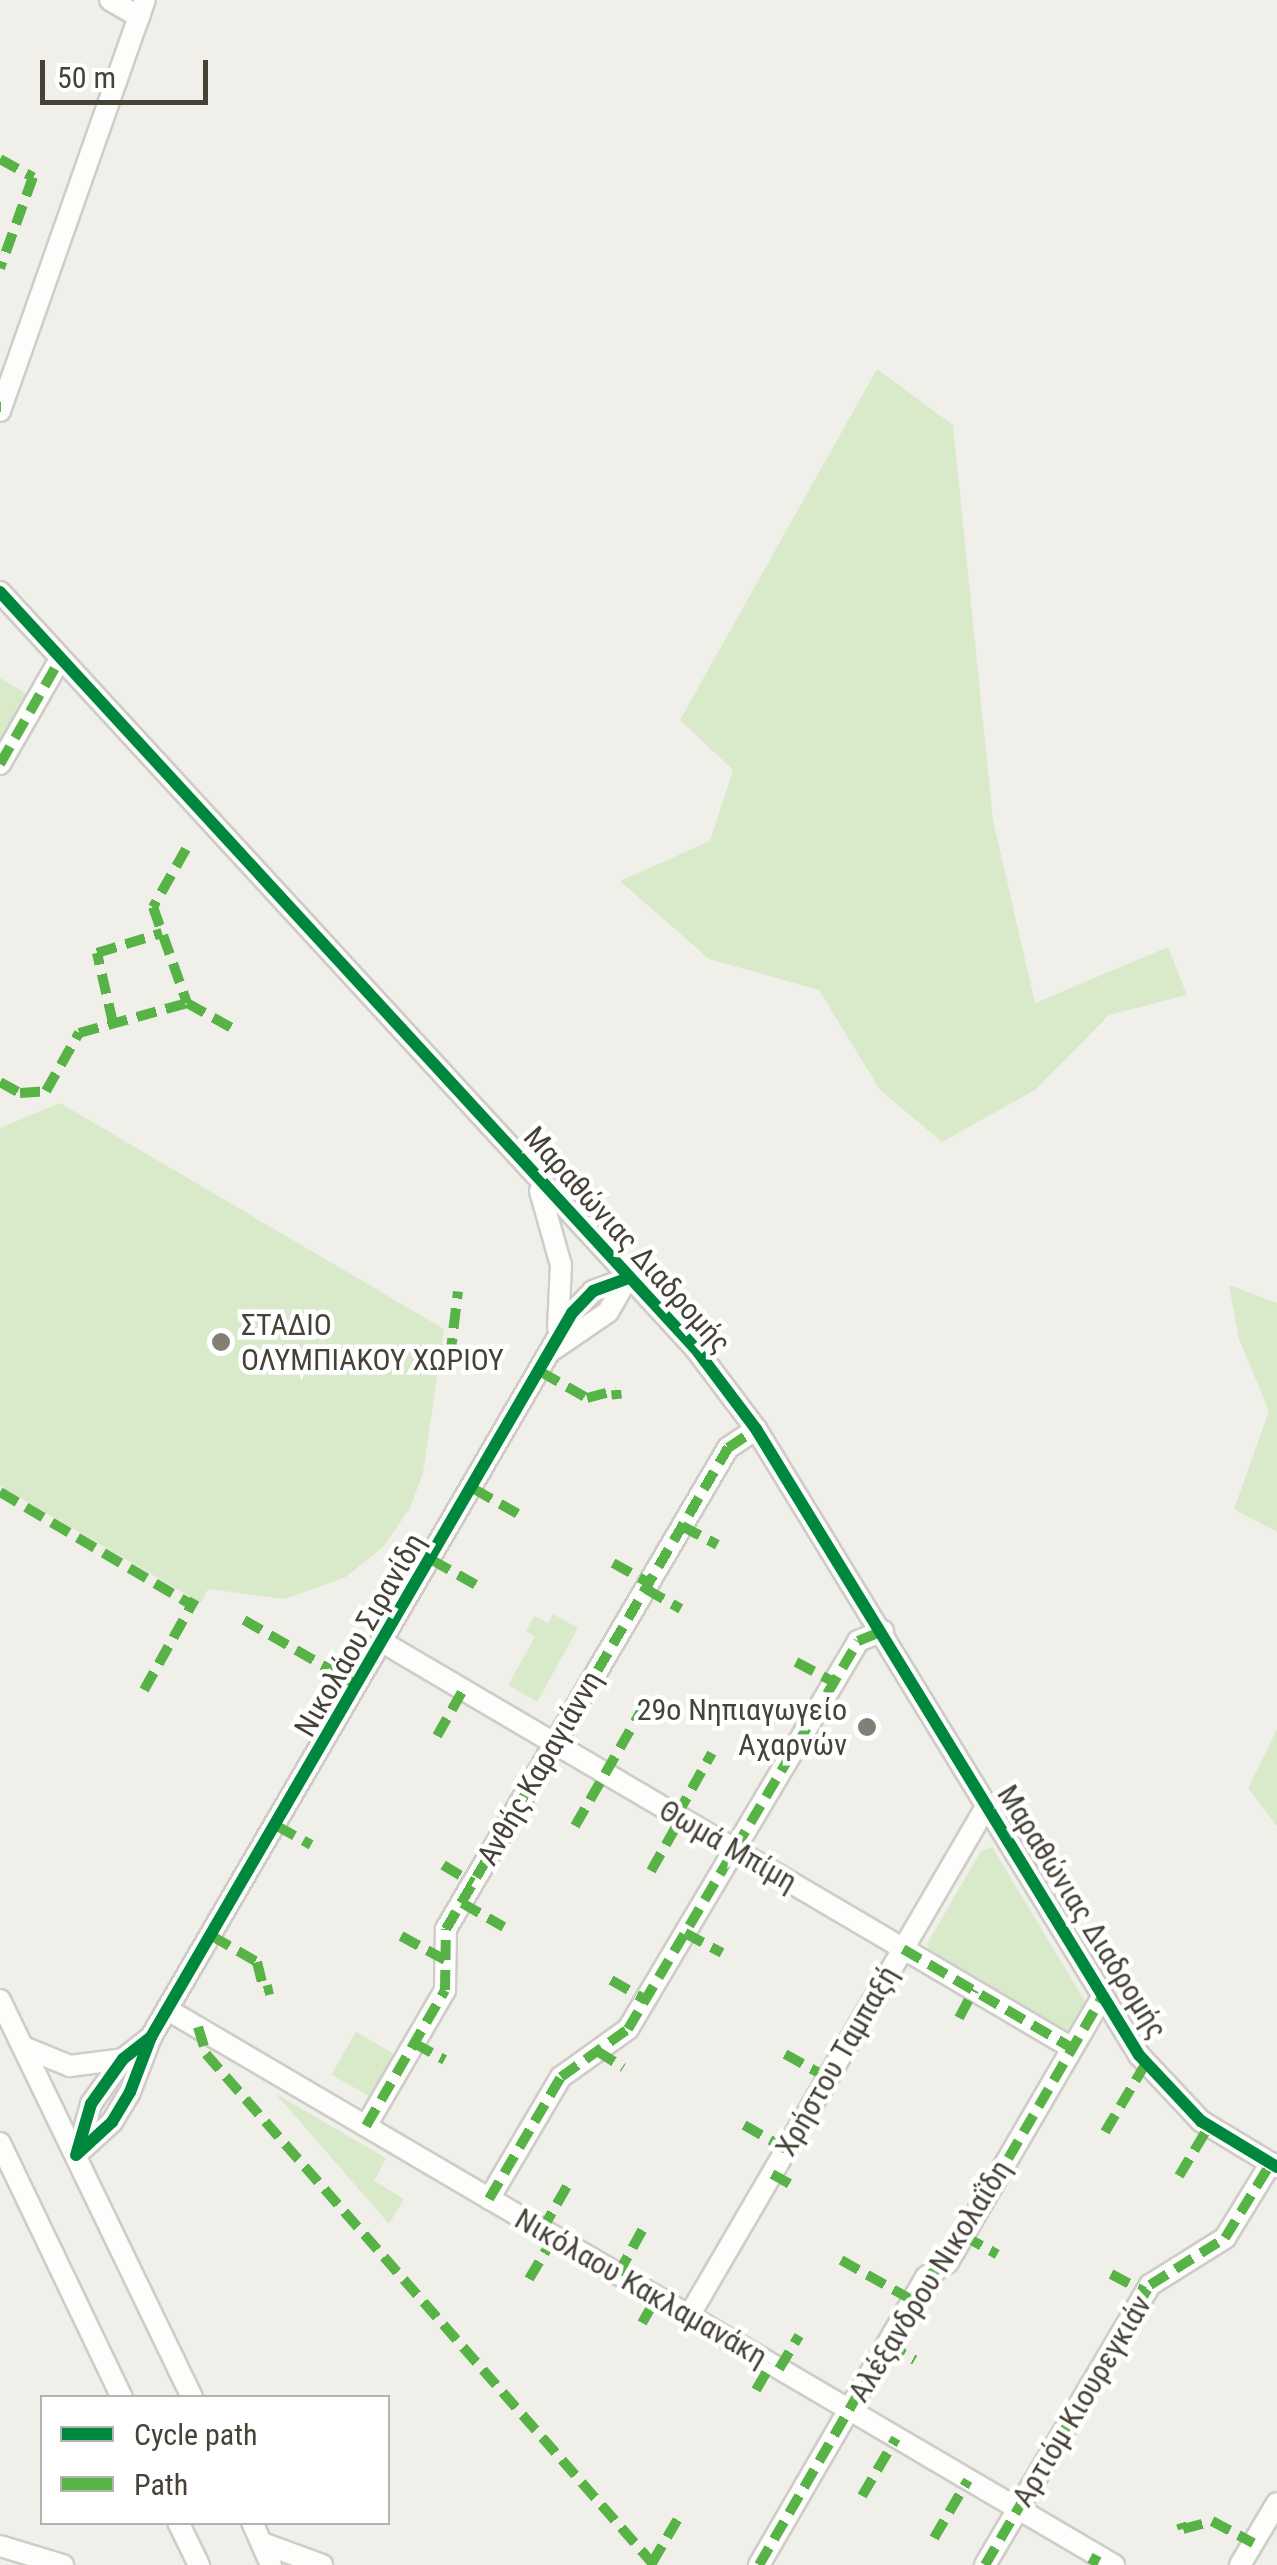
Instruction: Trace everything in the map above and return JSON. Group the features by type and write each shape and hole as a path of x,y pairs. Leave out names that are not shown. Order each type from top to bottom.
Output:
{"street":[{"path":"0,411 142,8 110,0"},
{"name":"Μαραθώνιας Διαδρομής","path":"0,592 58,661 695,1348 756,1428 1102,1997 1166,2090 1201,2121 1274,2165"},
{"path":"0,764 58,661"},
{"path":"535,1177 554,1225 561,1265 554,1350"},
{"name":"Νικολάου Σιρανίδη","path":"76,2155 112,2122 143,2069 151,2038 384,1643 572,1313 593,1290 628,1278"},
{"name":"Ανθής Καραγιάννη","path":"366,2126 445,1990 446,1929 728,1448 756,1428"},
{"path":"489,2199 561,2077 628,2030 858,1641 883,1632"},
{"name":"Θωμά Μπίμη","path":"384,1643 1072,2048"},
{"name":"Χρήστου Ταμπαξή","path":"689,2316 986,1807"},
{"name":"Αλέξανδρου Νικολαΐδη","path":"758,2565 926,2277 948,2262 1102,1997"},
{"path":"0,2000 191,2395"},
{"name":"Νικόλαου Κακλαμανάκη","path":"168,2010 1114,2565"},
{"name":"Νικολάου Σιρανίδη","path":"76,2155 92,2104 122,2059 151,2038"},
{"path":"26,2048 70,2066 122,2059"},
{"path":"0,2143 121,2395"},
{"name":"Αρτιόμ Κιουρεγκιάν","path":"985,2565 1150,2285 1225,2238 1274,2165"},
{"path":"1240,2565 1277,2503"},
{"path":"179,2525 199,2565"},
{"path":"253,2525 271,2565"},
{"path":"262,2544 322,2565"},
{"path":"0,2546 62,2565"}],"green space":[{"path":"877,369 953,425 993,820 1035,1003 1168,947 1187,995 1109,1015 1035,1090 942,1142 880,1090 819,990 709,959 620,881 710,841 733,770 680,720"},
{"path":"0,678 27,694 0,741"},
{"name":"ΣΤΑΔΙΟ ΟΛΥΜΠΙΑΚΟΥ ΧΩΡΙΟΥ","path":"60,1103 444,1329 423,1473 410,1508 384,1546 346,1577 285,1599 208,1589 201,1603 0,1486 0,1128"},
{"path":"1229,1285 1277,1303 1277,1532 1234,1509 1269,1411 1239,1339"},
{"path":"553,1614 578,1628 537,1702 508,1685 535,1637 526,1631 534,1616 548,1623"},
{"path":"1277,1729 1277,1826 1248,1788"},
{"path":"992,1847 1089,2008 1069,2034 931,1957 927,1944 981,1851"},
{"path":"356,2032 398,2056 373,2098 332,2074"},
{"path":"276,2094 386,2158 374,2181 404,2199 389,2224"}],"marked path":[{"path":"0,159 33,177 0,268"},
{"path":"0,764 59,661"},
{"path":"186,849 153,907 187,1003 232,1028"},
{"path":"113,1023 97,953 162,933"},
{"path":"0,1082 20,1093 46,1091 79,1033 187,1003"},
{"path":"450,1358 458,1291"},
{"path":"541,1372 587,1398 616,1390 617,1399"},
{"path":"366,2126 445,1990 446,1929 728,1448 756,1429"},
{"path":"474,1489 518,1514"},
{"path":"0,1492 192,1605"},
{"path":"682,1526 717,1545"},
{"path":"432,1560 476,1585"},
{"path":"613,1563 649,1583"},
{"path":"646,1589 681,1609"},
{"path":"144,1690 195,1599"},
{"path":"244,1620 359,1686"},
{"path":"489,2199 561,2077 628,2029 858,1641 883,1631"},
{"path":"796,1662 834,1682"},
{"path":"437,1736 463,1690"},
{"path":"575,1826 641,1711"},
{"path":"677,1815 712,1753"},
{"path":"651,1871 681,1818"},
{"path":"277,1826 311,1845"},
{"path":"443,1865 473,1883"},
{"path":"462,1903 504,1927"},
{"path":"685,1933 722,1953"},
{"path":"212,1936 257,1962 264,1991 273,1989"},
{"path":"401,1936 445,1960"},
{"path":"903,1949 1072,2048"},
{"path":"611,1980 646,2000"},
{"path":"959,2018 974,1990"},
{"path":"759,2565 926,2277 948,2262 1102,1997"},
{"path":"198,2027 206,2054 654,2565"},
{"path":"414,2043 445,2060"},
{"path":"597,2051 623,2067"},
{"path":"785,2054 828,2078"},
{"path":"1105,2132 1146,2063"},
{"path":"744,2125 786,2149"},
{"path":"1179,2176 1209,2126"},
{"path":"985,2565 1150,2285 1225,2238 1271,2163"},
{"path":"772,2174 797,2188"},
{"path":"542,2230 570,2181"},
{"path":"618,2274 645,2225"},
{"path":"964,2236 997,2254"},
{"path":"529,2279 554,2237"},
{"path":"841,2260 912,2300"},
{"path":"1111,2274 1145,2292"},
{"path":"642,2323 657,2297"},
{"path":"779,2369 799,2336"},
{"path":"887,2344 915,2360"},
{"path":"756,2390 771,2364"},
{"path":"862,2496 896,2438"},
{"path":"934,2538 968,2480"},
{"path":"652,2563 679,2517"},
{"path":"1181,2523 1183,2529 1212,2521 1253,2543"},
{"path":"1092,2565 1097,2555"}],"cycle path":[{"path":"0,592 695,1348 756,1429 1139,2055 1201,2121 1277,2167"},
{"path":"76,2155 112,2122 130,2092 151,2037 572,1313 593,1291 628,1278"},
{"path":"77,2152 91,2104 123,2059 151,2037"}],"place":[{"name":"ΣΤΑΔΙΟ ΟΛΥΜΠΙΑΚΟΥ ΧΩΡΙΟΥ","path":"221,1342"},
{"name":"29ο Νηπιαγωγείο Αχαρνών","path":"867,1727"}]}
